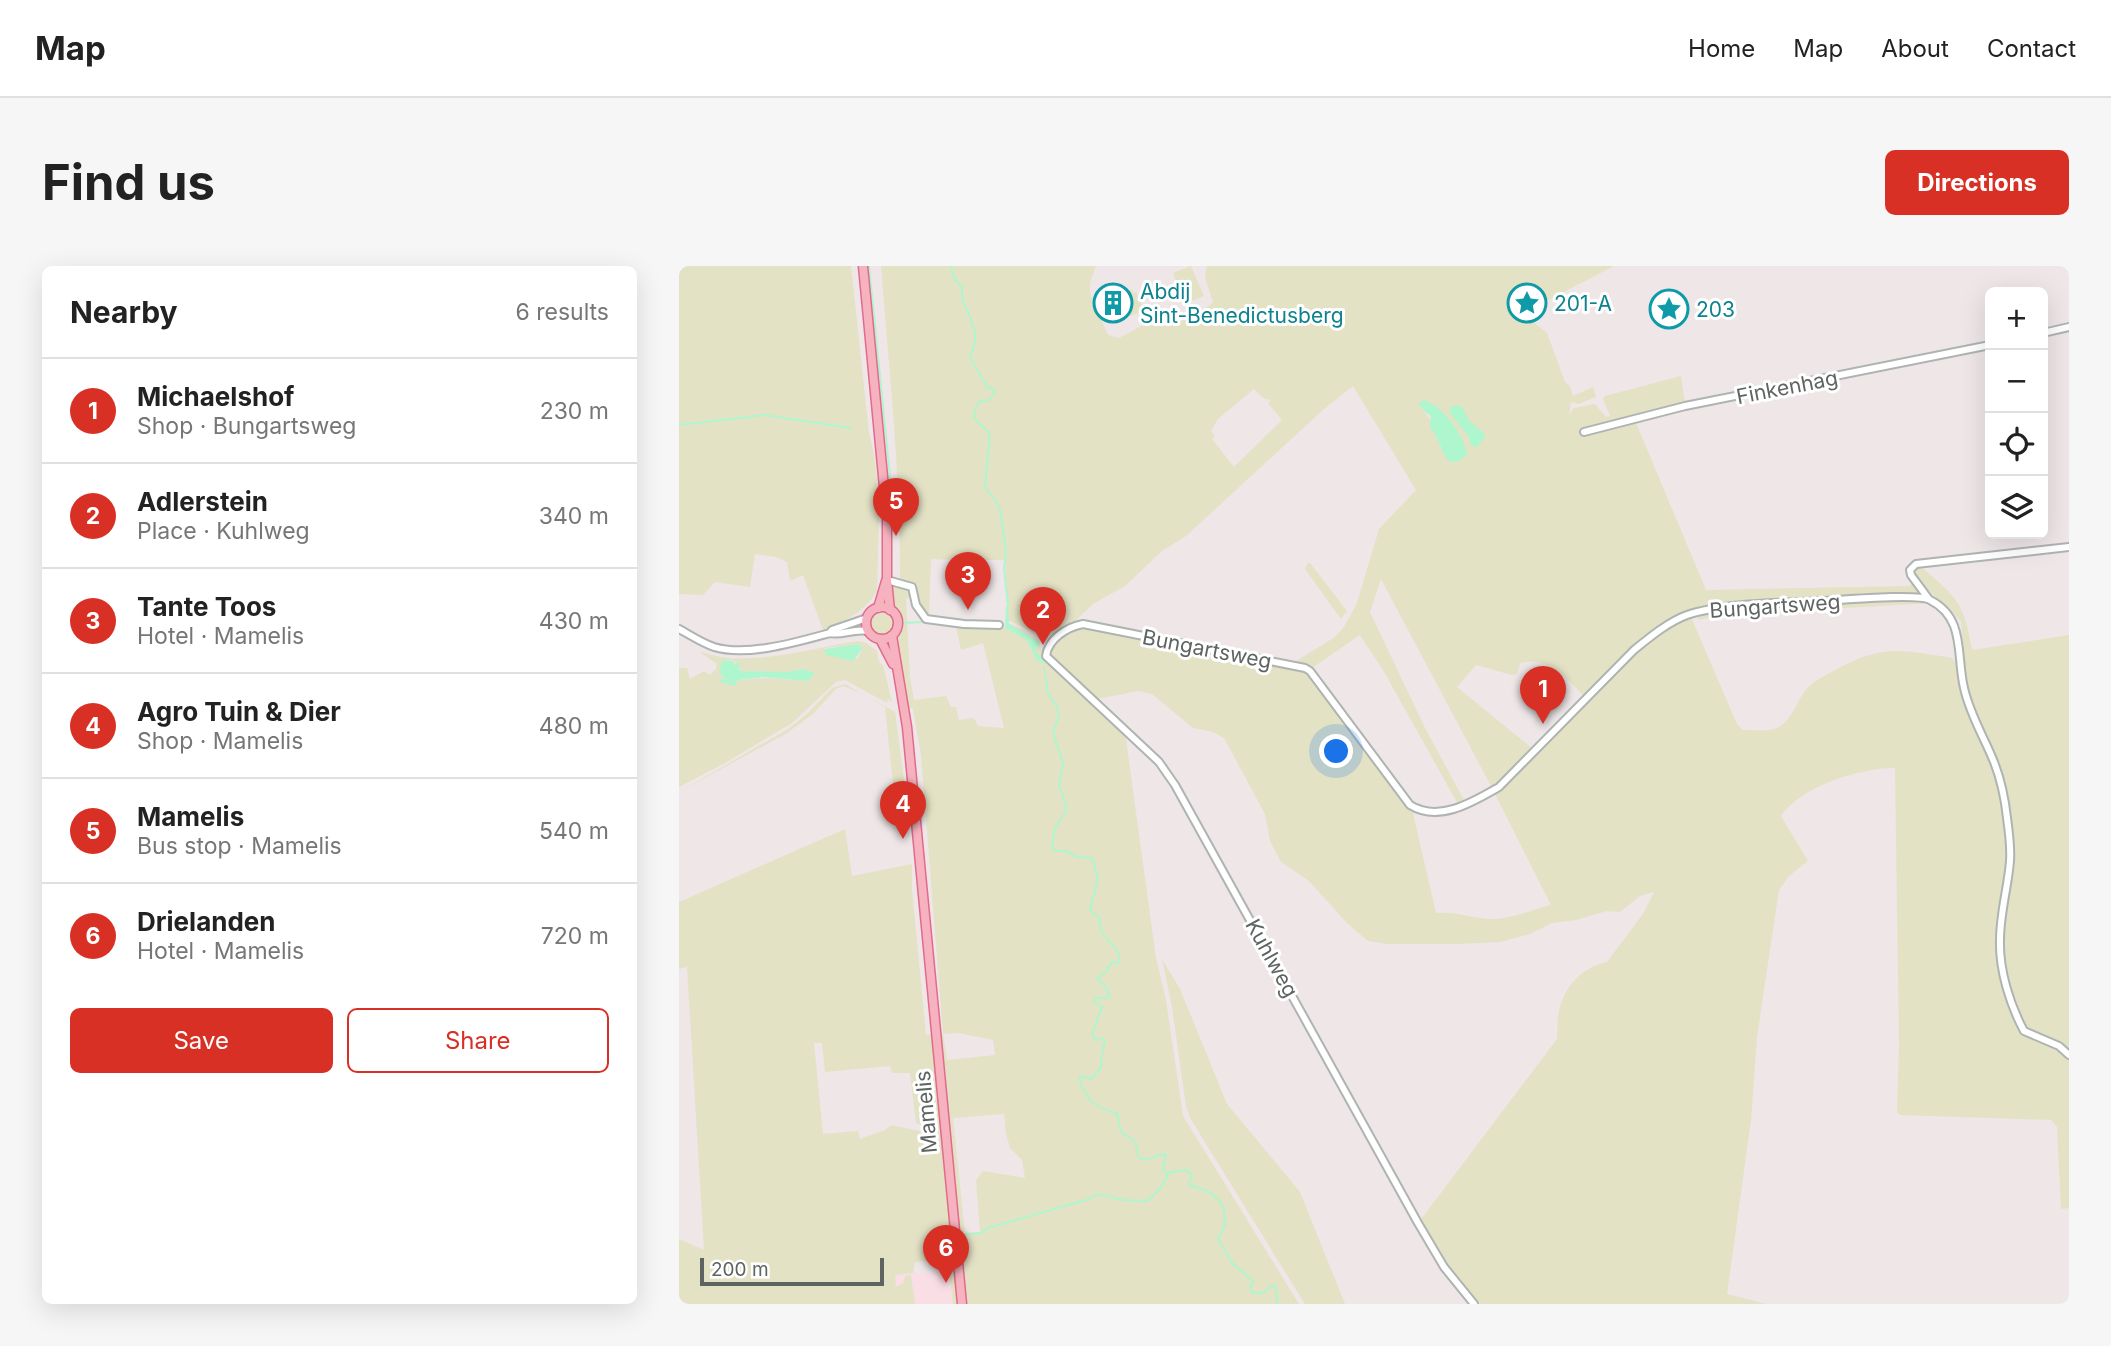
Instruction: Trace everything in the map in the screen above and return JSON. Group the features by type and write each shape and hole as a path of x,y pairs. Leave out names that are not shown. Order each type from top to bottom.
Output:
{"main road":[{"path":"863,266 888,527 887,580 890,610 897,623 892,635 880,639 873,637 868,631 867,618 871,611 878,608 890,610"},
{"path":"878,608 887,580"},
{"name":"Mamelis","path":"892,635 895,668 907,727 962,1304"},
{"name":"Mamelis","path":"880,639 895,668"}],"street":[{"path":"2048,332 2069,327"},
{"name":"Finkenhag","path":"1584,432 1685,406 1985,346"},
{"path":"2069,547 1916,564 1910,570 1910,575 1928,598 1947,613 1957,627 1959,666 1965,692 1974,722 1994,762 2002,788 2010,863 2000,939 2001,960 2008,989 2024,1031 2059,1046 2069,1055"},
{"path":"887,580 912,587 916,605 926,619 999,625"},
{"name":"Bungartsweg","path":"1054,638 1079,625 1087,625 1305,668 1310,671 1410,805 1421,811 1438,813 1476,800 1499,787 1634,650 1686,615 1711,609 1753,606 1877,598 1928,598"},
{"path":"829,633 867,618"},
{"path":"679,629 706,644 732,649 773,646 858,629 868,631"},
{"name":"Kuhlweg","path":"1054,638 1046,656 1159,762 1175,785 1416,1219 1444,1267 1474,1304"}],"shaded area":[{"path":"679,266 851,266 878,492 877,591 861,610 831,627 823,630 803,575 790,581 787,562 776,557 755,554 750,587 715,582 703,595 679,594"},
{"path":"881,266 1096,266 1090,283 1090,293 1108,335 1119,338 1156,318 1160,326 1174,324 1202,311 1213,302 1205,278 1207,266 1614,266 1531,309 1532,321 1547,333 1573,396 1593,387 1596,397 1579,404 1571,402 1569,415 1574,408 1595,404 1606,417 1610,416 1603,399 1605,396 1681,376 1685,404 1634,418 1706,590 1909,586 1913,583 1911,576 1923,592 1919,595 1826,597 1707,606 1670,620 1649,634 1583,695 1547,665 1530,662 1520,663 1517,674 1512,675 1476,665 1457,687 1534,750 1628,658 1670,628 1691,617 1737,724 1743,730 1770,730 1787,720 1812,684 1837,669 1868,656 1881,652 1905,651 1952,658 1961,669 1965,664 1961,621 1923,585 1913,571 1920,566 1957,601 1966,621 1972,650 2069,635 2069,1208 2061,1209 2057,1127 2051,1120 1900,1115 1897,1112 1899,1043 1895,768 1865,771 1832,781 1802,796 1781,816 1808,861 1789,876 1779,890 1757,1037 1751,1120 1727,1294 1766,1304 1478,1304 1446,1267 1419,1222 1557,1039 1561,1002 1570,986 1582,973 1607,962 1643,914 1654,892 1640,896 1620,912 1607,911 1576,920 1552,923 1530,934 1500,942 1388,944 1368,941 1347,923 1309,881 1281,862 1270,841 1265,814 1224,738 1213,732 1193,728 1152,694 1138,691 1097,699 1049,654 1056,641 1082,627 1293,663 1335,637 1344,627 1357,603 1379,529 1416,490 1353,386 1324,409 1186,536 1162,551 1125,586 1093,604 1073,623 1044,638 1008,620 1005,560 985,560 985,575 990,576 987,585 977,580 972,589 958,585 960,575 957,574 957,560 931,559 929,617 911,584 906,580 900,581 897,462","holes":["1254,389 1263,398 1271,400 1268,403 1282,420 1234,467 1212,439 1215,436 1211,431 1218,419","1424,412 1449,420 1460,436 1467,454 1441,449 1437,433 1431,427 1432,421","1381,579 1551,905 1498,919 1436,913 1412,809 1372,758 1346,713 1312,668 1360,635 1383,670 1458,804 1465,802 1425,728 1370,612"]},
{"path":"1191,266 1204,296 1185,304 1173,273"},
{"path":"1132,289 1143,307 1141,312 1129,317 1128,314 1124,315 1118,299"},
{"path":"1424,400 1438,408 1457,430 1467,454 1459,461 1448,460 1444,454 1430,428 1431,417 1418,404"},
{"path":"1451,407 1462,407 1469,421 1484,433 1485,437 1477,447 1471,446 1469,437 1449,412"},
{"path":"1308,563 1347,611 1341,619 1305,569"},
{"path":"891,586 908,587 912,597 906,599 910,678 914,700 946,696 951,707 956,707 959,720 974,718 978,726 1004,728 983,643 961,650 956,626 1006,628 1008,623 1038,640 1046,662 1125,732 1156,958 1166,1000 1183,1116 1299,1304 953,1304 948,1259 915,1262 913,1273 895,1275 896,1287 903,1283 905,1276 911,1275 915,1304 679,1304 679,1239 704,1250 687,967 679,969 679,902 845,829 852,876 912,864 912,890 926,1035 943,1034 921,755 913,709 909,708 895,643 899,618 891,604","holes":["958,1033 993,1040 995,1055 947,1060 943,1034","814,1043 822,1043 825,1072 890,1066 892,1073 910,1073 916,1123 933,1128 934,1134 891,1125 860,1139 858,1131 823,1134","1004,1114 1010,1148 1022,1160 1025,1178 983,1171 976,1180 980,1232 965,1234 953,1118"]},
{"path":"1921,600 1934,603 1719,615 1699,620 1697,615 1731,608"},
{"path":"1006,606 1009,624 1040,643 1035,650 1043,660 1048,685 1043,664 1036,659 1027,640 1005,628"},
{"path":"882,613 890,616 893,624 890,632 882,635 874,632 871,624 874,616"},
{"path":"858,641 877,651 892,702 888,699 887,703 845,680 836,682 792,723 679,787 679,668 687,668 690,679 704,671 710,675 716,669 717,664 702,652 719,657 758,658","holes":["857,644 863,648 857,659 827,655 824,648","725,660 733,660 741,671 789,672 802,669 812,673 808,681 768,678 738,680 735,686 720,682 720,679 733,682 735,680 725,679 719,672"]},
{"path":"857,644 863,648 853,661 826,655 824,649"},
{"path":"723,660 733,661 735,665 740,661 741,671 789,672 802,669 815,673 808,681 763,677 738,680 735,686 720,682 719,679 734,681 725,679 719,672"},
{"path":"845,684 895,712 909,817 906,817 905,812 896,813 885,707 843,686 836,689 813,714 787,733 679,792 788,729 832,688"},
{"path":"1162,959 1180,989 1227,1104 1300,1192 1345,1304 1305,1304 1190,1118"},
{"path":"949,1267 953,1304 897,1304 894,1275 939,1272 940,1268"}],"waterway":[{"path":"869,266 894,517"},
{"path":"951,266 953,276 962,287 964,304 974,328 974,346 970,357 988,389 992,387 995,392 989,400 980,401 974,416 990,434 985,487 999,506 1001,516 1006,551 1004,568 1008,606"},
{"path":"679,425 765,415 851,428"},
{"path":"904,623 922,622"},
{"path":"1047,684 1047,692 1057,707 1059,716 1053,733 1063,763 1059,786 1066,804 1066,811 1055,828 1052,847 1054,851 1066,851 1077,857 1092,858 1098,878 1090,910 1099,917 1101,931 1117,951 1120,960 1118,963 1112,962 1106,972 1097,979 1109,994 1108,997 1096,998 1094,1001 1102,1007 1092,1035 1095,1040 1105,1041 1101,1067 1091,1079 1082,1076 1079,1078 1081,1085 1092,1102 1117,1113 1121,1132 1136,1142 1141,1159 1166,1155 1163,1166 1165,1173 1187,1170 1192,1175 1189,1185 1210,1192 1221,1203 1225,1225 1219,1241 1233,1264 1253,1281 1250,1288 1252,1292 1261,1294 1276,1286 1277,1304"},
{"path":"966,1234 981,1233 988,1228 1089,1199 1098,1194 1123,1200 1147,1201 1160,1189 1169,1173"},
{"path":"945,1235 942,1235 946,1258"}],"place":[{"name":"Abdij Sint-Benedictusberg","path":"1113,303"},
{"name":"201-A","path":"1527,303"},
{"name":"203","path":"1669,309"},
{"name":"Mamelis","path":"896,536"},
{"name":"Tante Toos","path":"968,610"},
{"name":"Adlerstein","path":"1043,645"},
{"name":"Michaelshof","path":"1543,724"},
{"name":"Agro Tuin & Dier","path":"903,839"},
{"name":"Drielanden","path":"946,1283"}]}
